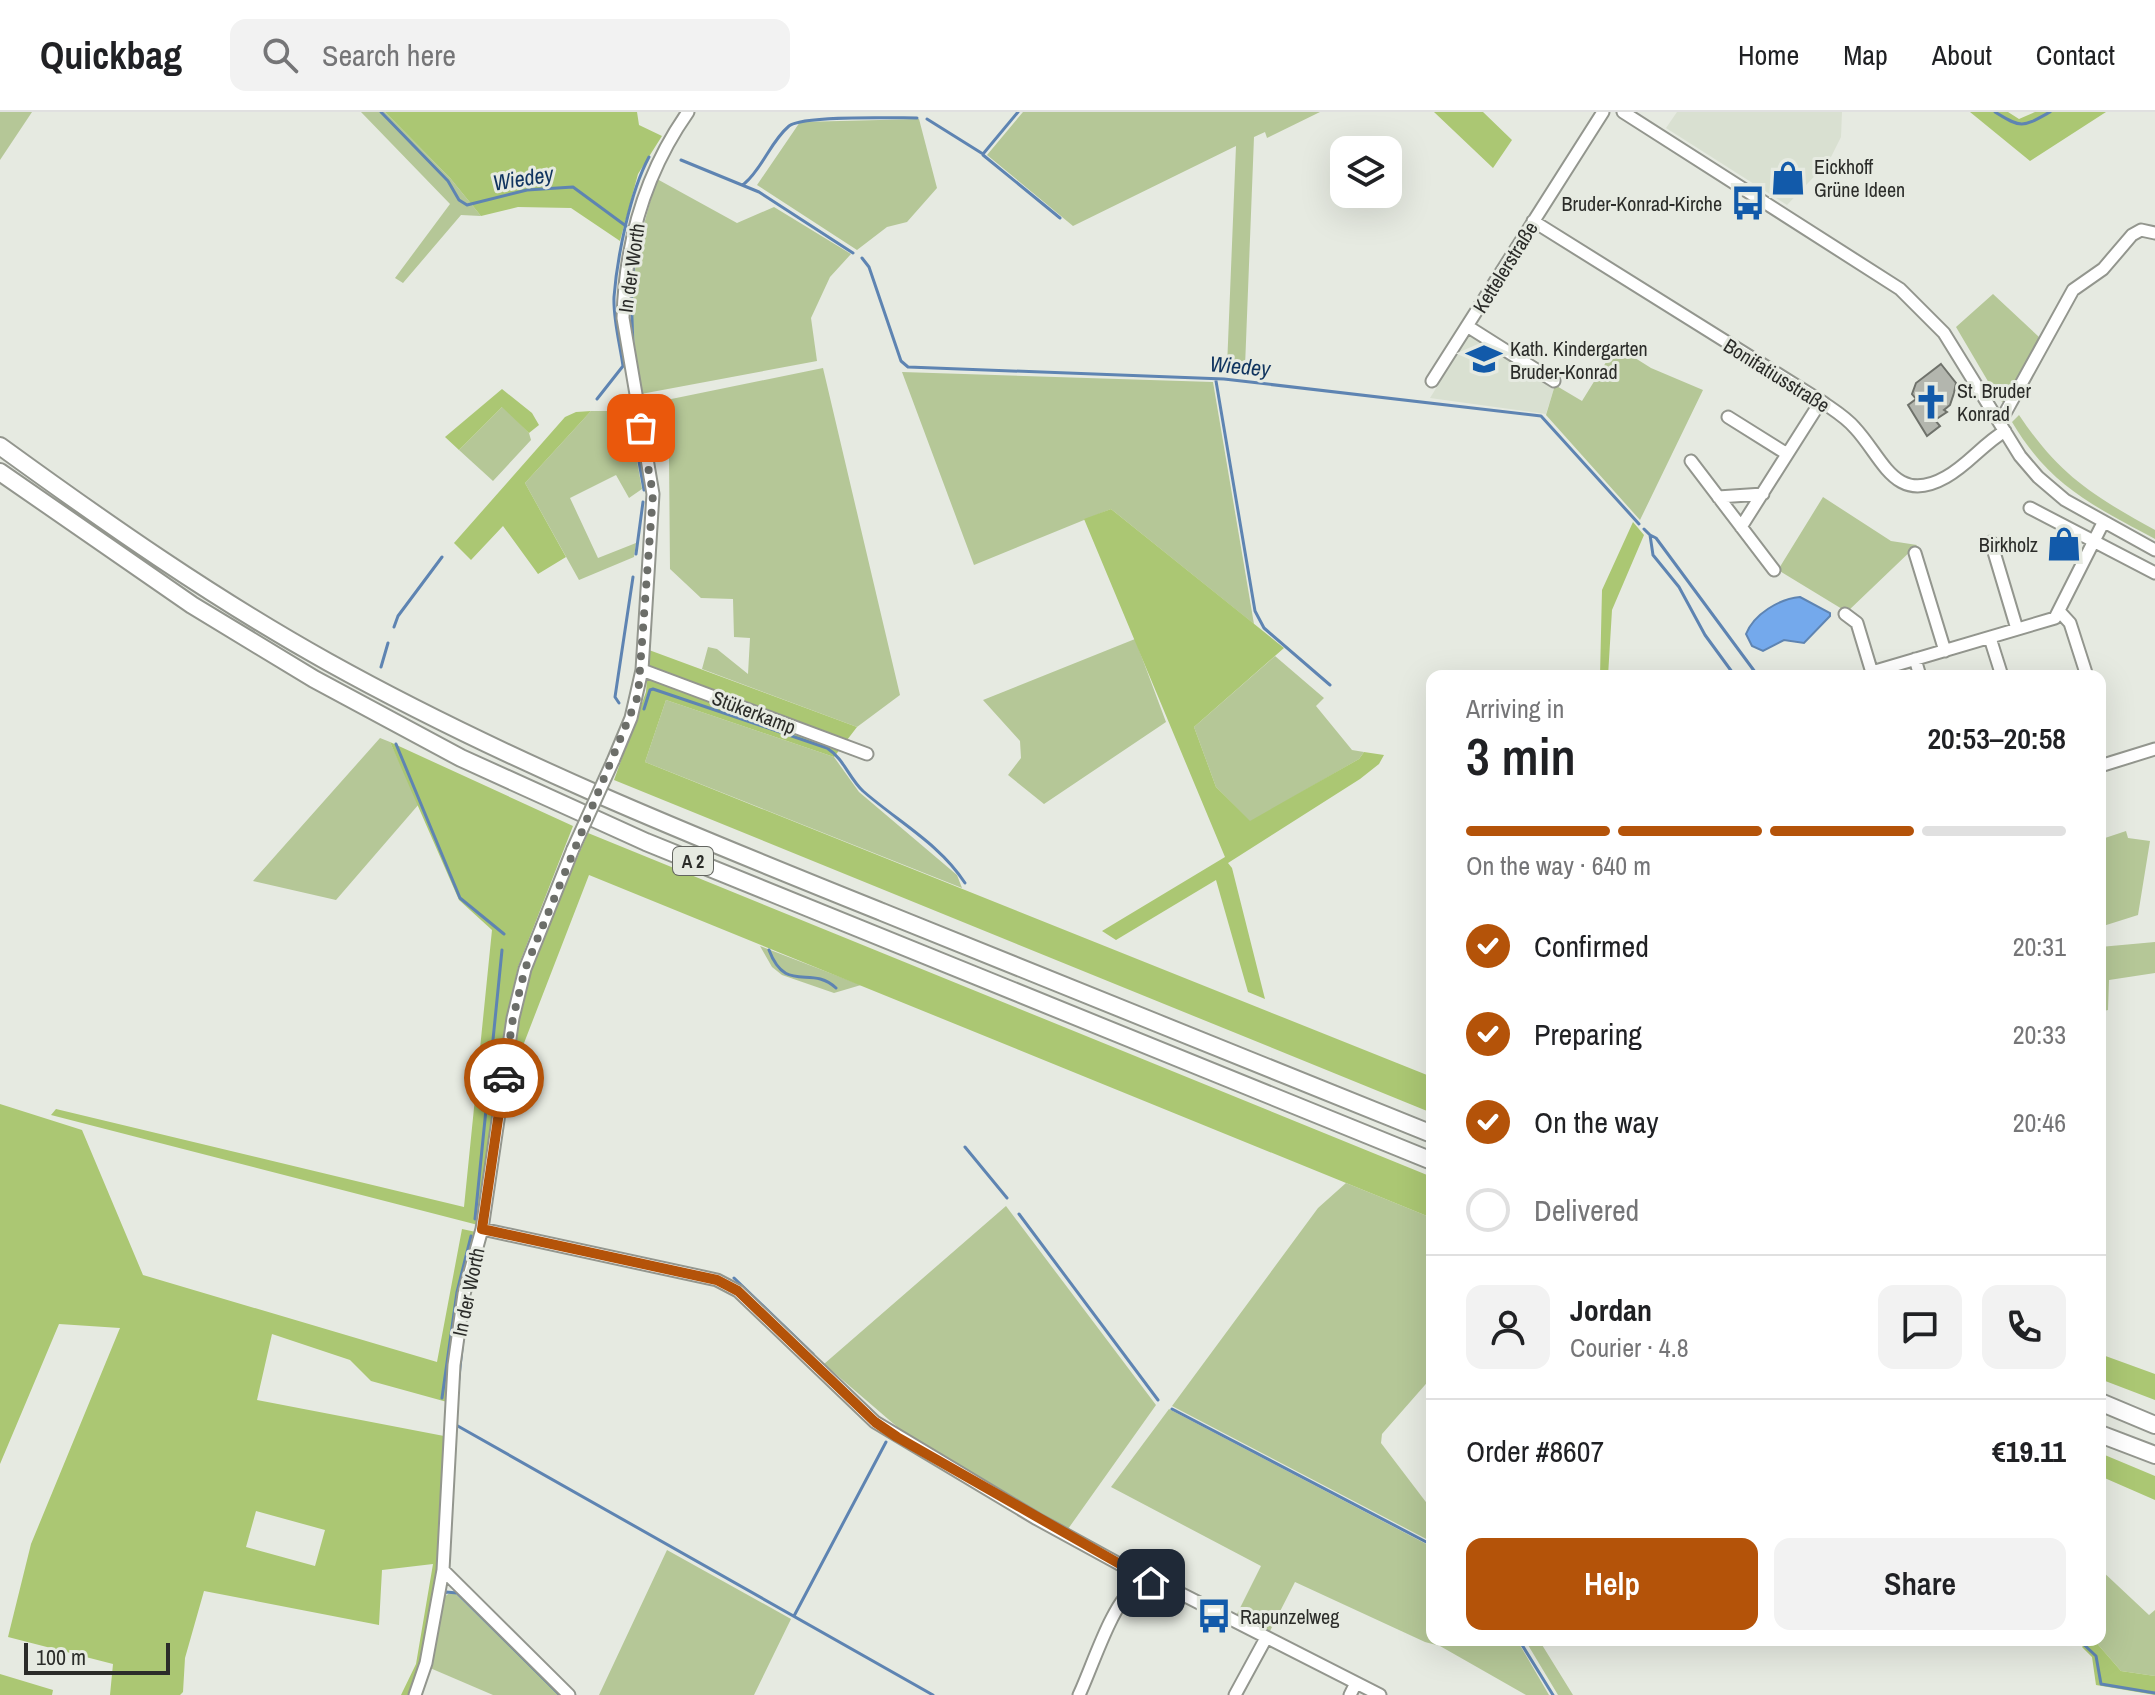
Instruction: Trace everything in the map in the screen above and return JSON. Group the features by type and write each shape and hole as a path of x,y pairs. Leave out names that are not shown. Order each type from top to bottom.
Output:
{"highway":[{"name":"A 2","path":"0,446 93,514 202,586 324,660 471,738 652,819 1426,1132"},
{"name":"A 2","path":"0,472 67,522 192,605 314,679 461,758 660,848 1426,1159"},
{"path":"2106,1405 2155,1425"},
{"path":"2106,1436 2155,1455"}],"street":[{"name":"In der Worth","path":"415,1695 426,1663 443,1570 454,1365 464,1294 482,1229 513,1018 525,969 573,849 631,718 642,670 653,494 623,318 624,292 632,233 647,187 663,148 688,112"},
{"name":"Kettelerstraße","path":"1432,381 1603,112"},
{"path":"1623,112 1900,289 1944,333 2005,431 2038,477 2065,500 2155,550"},
{"name":"Bonifatiusstraße","path":"1533,221 1821,401 1855,427 1892,477 1904,485 1917,487 1942,480 1966,465 2005,431"},
{"path":"1997,418 2004,415 2073,290 2103,269 2132,235 2141,230 2155,233"},
{"path":"1467,326 1554,381"},
{"path":"1741,527 1821,401"},
{"path":"1728,417 1787,454"},
{"path":"1691,461 1774,570"},
{"path":"1718,497 1763,494"},
{"path":"2030,508 2155,573"},
{"path":"1883,670 2055,618 2103,523"},
{"path":"1991,542 2017,629"},
{"path":"1915,553 1945,651"},
{"path":"2059,611 2070,623 2085,670"},
{"path":"1845,614 1857,623 1871,670"},
{"path":"1990,638 2000,670"},
{"path":"1915,659 1918,670"},
{"name":"Stükerkamp","path":"642,670 867,754"},
{"path":"2106,764 2155,749"},
{"path":"482,1229 717,1280 738,1291 875,1422 1037,1519 1132,1571 1141,1585"},
{"path":"443,1570 569,1695"},
{"path":"1079,1695 1120,1604 1141,1585 1162,1584 1380,1695"},
{"path":"1235,1695 1266,1638"},
{"path":"1350,1695 1356,1683"}],"shaded area":[{"path":"1677,112 1842,112 1841,137 1829,161 1787,205 1666,128"},
{"name":"Kath. Kindergarten Bruder-Konrad","path":"1471,332 1555,385 1546,414 1430,398"}],"green space":[{"path":"0,112 32,112 0,160"},
{"path":"361,112 385,112 450,178 481,216 461,215 403,283 395,278 450,204"},
{"path":"385,112 637,112 639,125 662,136 638,174 620,241 571,208 518,207 481,216 450,178"},
{"path":"1023,112 1320,112 1267,138 1265,132 1254,137 1245,367 1227,367 1236,146 1073,226 987,155"},
{"path":"1434,112 1483,112 1512,140 1493,168"},
{"path":"1970,112 2008,112 2019,119 2035,112 2106,112 2030,161"},
{"path":"919,119 937,188 907,222 887,227 857,250 757,185 800,122"},
{"path":"657,179 737,223 774,207 851,254 830,277 811,318 817,361 641,394 632,301 639,246"},
{"path":"1993,294 2039,337 2005,403 1999,400 1956,327"},
{"path":"1616,346 1651,368 1703,390 1640,520 1546,415 1555,385 1582,401"},
{"path":"823,368 900,695 857,727 702,669 708,647 717,649 748,674 750,638 734,637 733,599 701,598 670,569 669,456 652,441 642,405"},
{"path":"902,372 1213,382 1254,624 1111,509 974,565"},
{"path":"502,389 532,413 539,425 529,433 502,407 459,450 445,437"},
{"path":"503,406 529,433 531,440 493,481 459,450"},
{"path":"591,411 628,411 642,489 629,498 616,475 570,498 598,558 636,543 634,557 579,580 525,483"},
{"path":"591,411 525,483 566,557 538,574 503,526 471,560 454,543 565,417"},
{"path":"2019,415 2063,469 2113,506 2155,530 2155,539 2092,504 2057,478 2026,444 2012,422"},
{"path":"1823,497 1891,541 1917,545 1847,612 1778,570"},
{"path":"1111,509 1284,648 1194,727 1216,787 1250,821 1359,759 1364,752 1384,755 1379,764 1360,779 1228,863 1232,868 1265,999 1248,992 1216,880 1116,940 1102,931 1225,857 1084,519"},
{"path":"1633,522 1644,535 1612,610 1608,670 1600,670 1602,590"},
{"path":"1135,639 1166,722 1044,804 1008,775 1021,758 1020,741 983,700"},
{"path":"649,650 857,727 834,757 666,700 645,762 1426,1075 1426,1111 614,780 646,692"},
{"path":"1275,656 1324,698 1316,706 1352,750 1364,752 1359,759 1250,822 1216,787 1194,727"},
{"path":"666,700 834,757 859,792 957,875 962,888 645,762"},
{"path":"380,738 390,742 419,804 336,900 253,881"},
{"path":"390,742 573,826 518,967 478,1225 51,1115 56,1109 464,1207 492,930 459,900"},
{"path":"2126,831 2128,838 2150,841 2138,915 2106,925 2106,838"},
{"path":"588,833 1426,1175 1426,1216 589,875 514,1069 509,1069 528,971"},
{"path":"2155,942 2155,973 2109,980 2106,1010 2106,946"},
{"path":"760,946 861,985 834,993 782,975 772,967"},
{"path":"0,1104 82,1130 143,1275 437,1362 462,1229 476,1232 447,1402 371,1381 350,1360 272,1334 257,1400 444,1436 434,1600 422,1664 412,1695 401,1695 416,1664 433,1564 382,1570 379,1625 204,1591 185,1658 183,1692 180,1695 110,1695 113,1664 8,1637 31,1544 120,1328 59,1324 0,1464","holes":["256,1511 325,1530 315,1566 246,1547"]},
{"path":"1346,1183 1426,1216 1426,1384 1382,1434 1381,1443 1426,1502 1426,1539 1172,1406 1318,1208"},
{"path":"1006,1206 1156,1405 1068,1529 902,1431 824,1364"},
{"path":"2106,1356 2155,1374 2155,1400 2106,1381"},
{"path":"1169,1409 1426,1544 1426,1642 1295,1582 1270,1631 1237,1614 1261,1566 1111,1487"},
{"path":"2106,1456 2155,1476 2155,1500 2106,1479"},
{"path":"667,1550 791,1619 754,1695 599,1695"},
{"path":"2106,1575 2149,1615 2155,1610 2155,1676 2121,1671 2099,1646 2106,1646"},
{"path":"451,1592 559,1695 493,1695 430,1668 444,1597"},
{"path":"1440,1646 1520,1646 1549,1695 1526,1695"},
{"path":"1529,1646 1543,1646 1573,1695 1558,1695"},
{"path":"2099,1646 2121,1671 2155,1676 2155,1695 2096,1685 2092,1657 2082,1647"},
{"path":"0,1674 53,1690 52,1695 0,1695"}],"water":[{"path":"1800,597 1830,613 1830,616 1804,643 1784,640 1763,651 1752,646 1746,634 1755,620 1776,604"}],"building":[{"name":"St. Bruder Konrad","path":"1941,364 1956,383 1950,405 1944,410 1947,412 1935,420 1940,426 1927,436 1908,405 1916,399 1912,394 1916,383"}],"waterway":[{"name":"Wiedey","path":"381,112 448,181 459,200 467,205 527,190 573,187 626,226"},
{"path":"927,119 983,154 1018,112"},
{"path":"1995,112 2022,124 2050,112"},
{"path":"744,184 782,132 798,122 917,118"},
{"path":"983,155 1060,218"},
{"path":"597,399 623,366 614,297 630,206 649,157"},
{"name":"Wiedey","path":"681,160 759,192 853,253"},
{"path":"633,347 631,290 635,256"},
{"name":"Wiedey","path":"862,258 869,267 901,361 908,367 1224,379 1541,416 1639,524"},
{"path":"1216,381 1255,611 1264,628 1330,685"},
{"path":"630,411 644,490"},
{"path":"636,554 643,502"},
{"name":"Wiedey","path":"1644,529 1650,535 1653,555 1679,587 1705,635 1731,670"},
{"path":"1650,535 1656,538 1754,670"},
{"path":"394,627 398,616 442,557"},
{"path":"619,703 615,697 633,577"},
{"path":"381,667 388,643"},
{"path":"644,709 653,689 827,748 863,791 931,845 965,883"},
{"path":"396,744 460,898 504,934"},
{"path":"475,1219 502,950"},
{"path":"769,950 783,972 827,981 836,988"},
{"path":"965,1147 1007,1198"},
{"path":"1019,1214 1158,1400"},
{"path":"442,1398 457,1292 471,1236"},
{"path":"734,1278 813,1354"},
{"path":"458,1386 463,1339"},
{"path":"1172,1409 1426,1542"},
{"path":"456,1425 933,1695"},
{"path":"794,1616 886,1442"},
{"path":"442,1598 446,1592 457,1593 560,1695"},
{"path":"1523,1646 1553,1695"},
{"name":"Wiedey","path":"2085,1646 2096,1656 2101,1684 2155,1693"}],"way so far":[{"path":"504,1078 513,1018 525,969 638,696 653,494 641,428"}],"place":[{"name":"Eickhoff Grüne Ideen","path":"1788,178"},
{"name":"Bruder-Konrad-Kirche","path":"1748,203"},
{"name":"Kath. Kindergarten Bruder-Konrad","path":"1484,359"},
{"name":"St. Bruder Konrad","path":"1931,402"},
{"name":"Birkholz","path":"2064,544"},
{"name":"Rapunzelweg","path":"1214,1616"}],"route":[{"path":"504,1078 482,1229 717,1280 738,1291 875,1422 1037,1519 1132,1571 1141,1585 1151,1583"}]}
